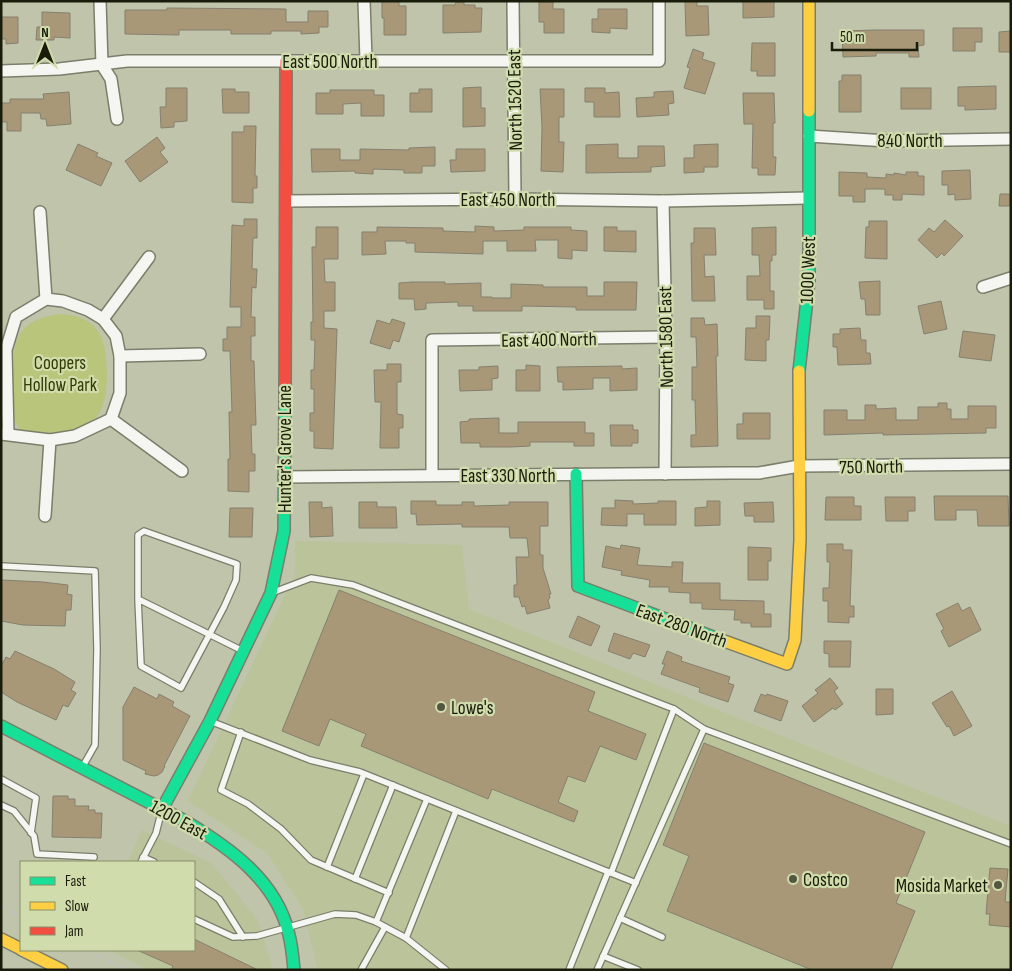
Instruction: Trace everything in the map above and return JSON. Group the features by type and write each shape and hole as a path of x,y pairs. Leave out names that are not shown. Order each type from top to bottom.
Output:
{"street":[{"path":"100,1 102,65 111,79 117,119"},
{"path":"364,1 366,60"},
{"name":"North 1520 East","path":"513,1 515,199"},
{"name":"East 500 North","path":"1,71 59,69 127,62 366,60 658,61 658,1"},
{"name":"1000 West","path":"787,664 795,640 800,539 799,366 809,281 809,1"},
{"name":"Hunter's Grove Lane","path":"162,809 245,652 271,593 284,531 286,61"},
{"name":"840 North","path":"809,136 887,141 1011,139"},
{"name":"East 450 North","path":"286,201 515,199 663,201 808,198"},
{"name":"North 1580 East","path":"663,201 666,337 665,474"},
{"path":"40,212 46,299"},
{"path":"103,319 148,257"},
{"path":"983,286 1011,278"},
{"path":"46,299 88,310 103,319 116,336 120,356 120,393 111,419 74,436 50,440 5,434 6,350 16,317 46,299"},
{"name":"East 400 North","path":"432,475 432,340 666,337"},
{"path":"120,356 200,354"},
{"path":"111,419 182,471"},
{"path":"45,516 50,440"},
{"name":"750 North","path":"732,473 759,472 799,466 1011,464"},
{"name":"East 330 North","path":"284,476 732,473"},
{"name":"East 280 North","path":"576,474 578,586 787,664"},
{"name":"1200 East","path":"1,726 162,809 230,848 252,868 269,889 280,907 288,928 294,957 294,970"},
{"path":"1,939 20,948"},
{"path":"26,951 62,970"}],"lane":[{"path":"144,531 237,564 236,580 181,688 141,666 138,599 138,535 144,531"},
{"path":"1,566 95,571 97,649 96,745 82,767"},
{"path":"271,593 311,578 353,585 674,709 704,729 1011,844"},
{"path":"138,599 245,652"},
{"path":"569,970 674,709"},
{"path":"210,721 310,760 364,774 393,785 636,883"},
{"path":"597,970 704,729"},
{"path":"241,732 221,790 248,804 281,829 311,860 389,893"},
{"path":"327,867 364,774"},
{"path":"1,779 36,798 31,833"},
{"path":"355,879 393,785"},
{"path":"376,922 427,799"},
{"path":"1,805 14,811 34,836 37,854 94,857"},
{"path":"142,860 156,833 162,809"},
{"path":"406,938 456,811"},
{"path":"195,883 219,899 243,937"},
{"path":"195,919 233,937 243,937 257,936 335,914 356,915 385,926 406,938 446,970"},
{"path":"620,918 662,936"},
{"path":"362,970 385,926"},
{"path":"603,956 638,970"}],"shaded area":[{"path":"295,541 462,545 469,609 864,769 1011,826 1011,970 318,970 303,909 267,853 188,801 295,574"},
{"path":"142,830 211,863 258,920 272,967 271,970 148,970 111,951 195,951 195,861 128,861"}],"green space":[{"name":"Coopers Hollow Park","path":"58,314 72,315 83,319 92,325 103,341 107,363 105,399 100,413 95,419 90,424 76,431 53,433 23,431 19,429 14,420 14,352 16,343 19,335 28,325 41,318"}],"building":[{"path":"382,1 399,1 399,6 406,6 406,35 384,35"},
{"path":"685,1 697,1 697,6 708,6 709,35 686,36"},
{"path":"743,1 774,1 774,17 743,18"},
{"path":"456,2 464,2 464,5 475,5 475,8 482,8 481,32 443,33 443,5 455,5"},
{"path":"539,2 553,2 553,9 564,9 564,33 544,33 544,22 539,22"},
{"path":"167,8 286,9 286,22 308,22 308,11 328,11 328,27 319,27 319,33 301,34 301,31 271,31 271,34 231,34 231,30 179,30 179,35 125,34 125,10 167,10"},
{"path":"598,9 627,9 627,29 610,28 610,33 592,32 592,19 598,19"},
{"path":"42,12 70,13 70,38 54,37 54,40 36,40 37,27 42,27"},
{"path":"1,17 18,17 18,43 6,44 6,39 1,39"},
{"path":"953,28 982,28 982,42 975,42 975,51 953,51"},
{"path":"924,30 924,45 918,46 919,57 909,57 909,53 876,53 876,56 843,57 842,31"},
{"path":"1011,31 1011,52 999,52 999,32"},
{"path":"752,43 775,43 775,76 757,76 757,71 751,71"},
{"path":"693,49 704,53 702,59 715,63 705,94 684,88 690,68 687,67"},
{"path":"842,75 861,75 861,112 839,112 839,81 842,81"},
{"path":"996,86 996,109 965,110 965,106 958,106 958,87"},
{"path":"481,87 481,108 485,108 485,126 463,127 463,88"},
{"path":"166,88 187,88 187,121 174,122 174,127 161,128 160,107 166,107"},
{"path":"585,88 605,88 605,93 619,92 620,117 594,117 594,102 585,102"},
{"path":"901,88 931,88 931,109 901,109"},
{"path":"222,89 235,89 235,92 249,92 249,113 223,113"},
{"path":"419,89 432,89 432,112 410,112 410,93 419,93"},
{"path":"540,89 564,89 564,117 559,117 559,142 564,142 563,172 541,171 542,127"},
{"path":"330,90 374,90 374,95 384,95 384,116 361,116 361,103 343,104 343,114 316,114 316,93 330,93"},
{"path":"673,91 674,103 668,104 669,115 637,117 636,98 654,97 654,92"},
{"path":"69,92 71,124 47,126 46,119 41,119 40,113 21,113 21,131 7,131 7,122 1,122 1,103 10,103 10,99 44,99 43,94"},
{"path":"743,93 774,93 773,157 776,157 775,175 758,175 758,168 752,168 753,124 744,124"},
{"path":"244,126 256,126 255,176 257,176 257,188 253,188 253,203 232,202 232,132 244,132"},
{"path":"157,137 165,148 160,152 168,162 140,182 125,161"},
{"path":"78,144 98,153 96,156 112,163 101,186 66,170"},
{"path":"618,144 618,158 638,158 638,146 664,146 665,166 651,167 651,172 586,173 586,145"},
{"path":"718,144 718,167 704,167 704,172 684,173 684,158 694,158 694,145"},
{"path":"435,147 435,166 422,166 422,173 404,173 404,170 373,169 373,174 355,173 355,171 312,172 311,149 340,149 340,160 360,160 360,149 409,150 409,148"},
{"path":"456,149 485,149 485,171 451,172 450,160 456,160"},
{"path":"970,170 971,199 955,200 955,194 948,195 948,185 942,185 942,171"},
{"path":"839,172 867,173 867,177 886,178 886,174 906,175 906,172 918,172 918,176 924,176 924,195 902,194 902,200 893,200 893,195 885,195 885,189 865,189 865,202 853,202 853,196 839,196"},
{"path":"1000,194 1011,194 1011,206 999,206"},
{"path":"244,219 257,219 257,238 253,238 252,269 257,269 256,288 252,287 251,317 255,317 255,336 251,336 251,361 254,361 256,425 251,425 252,454 255,454 255,471 249,471 249,492 228,491 228,459 230,459 229,412 232,412 230,351 223,351 223,339 227,339 227,327 241,327 241,307 230,307 232,225 244,226"},
{"path":"945,220 963,236 944,256 942,253 937,258 918,240 929,228 934,232"},
{"path":"869,221 887,221 887,259 865,258 866,227 869,227"},
{"path":"475,226 494,227 494,231 524,230 524,227 571,227 571,230 587,231 587,251 572,250 572,259 558,258 558,240 535,240 536,251 507,251 507,241 483,241 483,254 415,252 415,243 385,241 386,254 362,255 362,232 377,232 377,227 443,228 443,231 475,232"},
{"path":"316,227 338,227 338,259 324,259 325,282 335,282 335,311 324,311 324,328 337,329 333,449 314,448 314,431 310,431 310,413 314,413 314,389 311,389 311,370 314,370 315,340 311,340 311,322 313,322 312,247 316,247"},
{"path":"604,227 617,227 617,231 636,231 636,252 604,251"},
{"path":"776,227 776,255 772,255 772,261 770,261 770,291 774,291 774,309 764,309 764,300 747,300 747,276 760,276 759,255 752,255 752,228"},
{"path":"694,228 715,228 716,255 704,255 705,277 714,276 715,301 692,301 691,243 694,243"},
{"path":"880,281 880,315 866,315 865,299 861,299 859,282"},
{"path":"445,282 445,284 481,283 481,297 511,298 511,284 543,285 543,287 587,287 587,296 604,296 604,282 637,282 636,310 576,310 576,307 522,306 522,311 473,311 473,306 458,306 458,302 426,303 426,309 415,310 414,299 399,299 399,283"},
{"path":"941,301 947,329 924,334 918,306"},
{"path":"756,316 770,316 769,340 766,340 766,361 745,360 746,328 756,328"},
{"path":"691,318 704,318 705,325 717,324 718,446 691,447 691,435 696,435 695,400 692,400 692,367 697,367 696,337 691,337"},
{"path":"392,319 405,323 399,342 393,340 390,349 370,343 377,320 390,324"},
{"path":"860,328 861,340 866,340 866,353 870,353 871,364 838,365 837,347 833,347 833,334 840,334 840,329"},
{"path":"963,331 995,335 991,361 959,357"},
{"path":"387,364 401,364 401,382 397,382 397,414 403,415 403,428 399,428 399,448 380,448 381,402 375,402 374,370 387,370"},
{"path":"526,365 540,366 540,391 516,391 516,370 526,370"},
{"path":"498,366 498,378 492,379 492,390 460,391 459,370 479,370 479,367"},
{"path":"622,366 622,369 637,368 637,390 610,391 610,378 593,378 593,389 563,390 563,382 558,382 557,367"},
{"path":"938,403 947,403 947,409 951,409 951,419 968,419 968,406 996,406 996,428 986,428 986,433 824,435 824,410 847,410 847,420 865,420 865,405 876,405 876,409 896,408 896,420 918,420 918,407 938,407"},
{"path":"743,413 770,413 770,439 737,439 737,424 743,424"},
{"path":"499,418 499,433 518,433 518,422 585,422 585,433 594,433 594,446 574,446 574,442 530,442 530,446 480,447 480,443 461,443 460,422 469,421 469,419"},
{"path":"610,425 633,425 633,430 638,430 638,443 632,443 632,446 611,446"},
{"path":"934,496 1008,496 1009,526 978,526 977,510 956,510 956,520 935,520"},
{"path":"826,497 854,497 854,506 861,506 861,520 825,520"},
{"path":"885,497 915,497 915,511 908,511 908,521 886,521"},
{"path":"615,500 633,501 633,504 676,501 676,525 644,525 644,514 627,514 627,526 601,525 602,508 615,508"},
{"path":"411,501 436,501 436,505 462,505 462,502 474,502 474,506 509,505 509,502 548,502 548,526 540,526 540,555 543,555 543,568 551,594 549,594 550,598 548,600 550,608 527,614 525,606 522,607 519,597 514,597 514,585 517,585 516,557 529,557 527,538 510,538 509,527 462,527 462,524 417,525 416,514 411,514"},
{"path":"707,501 720,501 720,525 695,526 695,508 707,507"},
{"path":"309,502 322,502 322,508 332,507 333,536 310,537"},
{"path":"359,502 377,502 377,507 396,507 397,528 359,528"},
{"path":"773,502 774,522 754,522 754,516 745,516 744,503"},
{"path":"230,508 253,508 252,537 229,537"},
{"path":"827,544 843,544 843,550 852,550 850,606 854,606 854,617 849,617 849,623 828,622 828,601 823,601 823,588 829,588 830,562 827,562"},
{"path":"621,545 640,548 637,565 672,567 672,562 683,562 682,583 720,583 720,600 764,601 764,614 771,614 771,627 751,627 751,623 741,623 741,620 734,620 735,610 702,609 702,603 690,603 690,593 669,592 669,587 649,587 650,580 621,575 622,571 602,567 606,546 620,549"},
{"path":"748,547 771,548 771,561 768,561 768,580 748,580"},
{"path":"1,580 68,585 67,594 72,595 71,610 66,610 65,626 23,625 1,621"},
{"name":"Lowe's","path":"339,590 595,692 588,711 646,734 636,760 600,746 585,782 568,776 558,802 578,811 574,822 492,789 488,799 361,746 366,734 330,719 319,746 282,731"},
{"path":"958,603 962,611 970,607 981,630 949,647 941,631 944,629 936,614"},
{"path":"578,616 600,626 591,646 569,637"},
{"path":"614,633 650,645 645,657 633,653 630,659 608,651"},
{"path":"824,641 851,641 850,667 829,667 829,654 824,653"},
{"path":"15,651 54,669 75,682 71,690 76,693 68,707 63,705 56,720 17,702 1,692 1,666 6,657 10,659"},
{"path":"667,651 682,657 681,661 730,677 728,683 734,685 728,702 699,692 700,688 661,674 665,664 662,664"},
{"path":"830,678 838,688 834,691 843,704 835,710 833,708 814,722 802,706 818,693 815,690"},
{"path":"134,687 157,699 159,694 174,702 172,706 190,716 162,772 154,776 145,774 146,771 123,760 123,707"},
{"path":"876,689 893,689 893,714 876,715"},
{"path":"952,691 972,726 954,736 932,703"},
{"path":"761,694 766,696 767,694 788,701 781,721 754,711"},
{"name":"Costco","path":"704,743 925,832 896,903 915,911 891,970 812,970 667,911 689,856 663,845"},
{"path":"53,796 68,796 68,799 75,799 75,806 89,806 88,810 102,813 101,838 52,837"},
{"name":"Mosida Market","path":"990,868 1008,869 1005,902 1011,902 1011,927 989,925 990,914 986,914"},
{"path":"195,939 258,970 171,970 173,966 139,951 195,951"}],"railway":[{"path":"1,906 20,916"},
{"path":"89,951 127,970"}],"traffic: fast":[{"path":"799,371 809,281 809,111"},
{"path":"162,809 210,721 271,593 284,531 285,401"},
{"path":"576,474 578,586 716,638"},
{"path":"1,726 185,821 235,855 263,882 274,898 283,916 289,935 294,970"}],"traffic: slow":[{"path":"809,1 809,111"},
{"path":"716,638 787,664 795,640 800,539 799,371"},
{"path":"1,939 20,948"},
{"path":"24,951 62,970"}],"traffic: jam":[{"path":"285,401 286,61"}],"place":[{"name":"Lowe's","path":"441,707"},
{"name":"Costco","path":"793,879"},
{"name":"Mosida Market","path":"998,885"}]}
